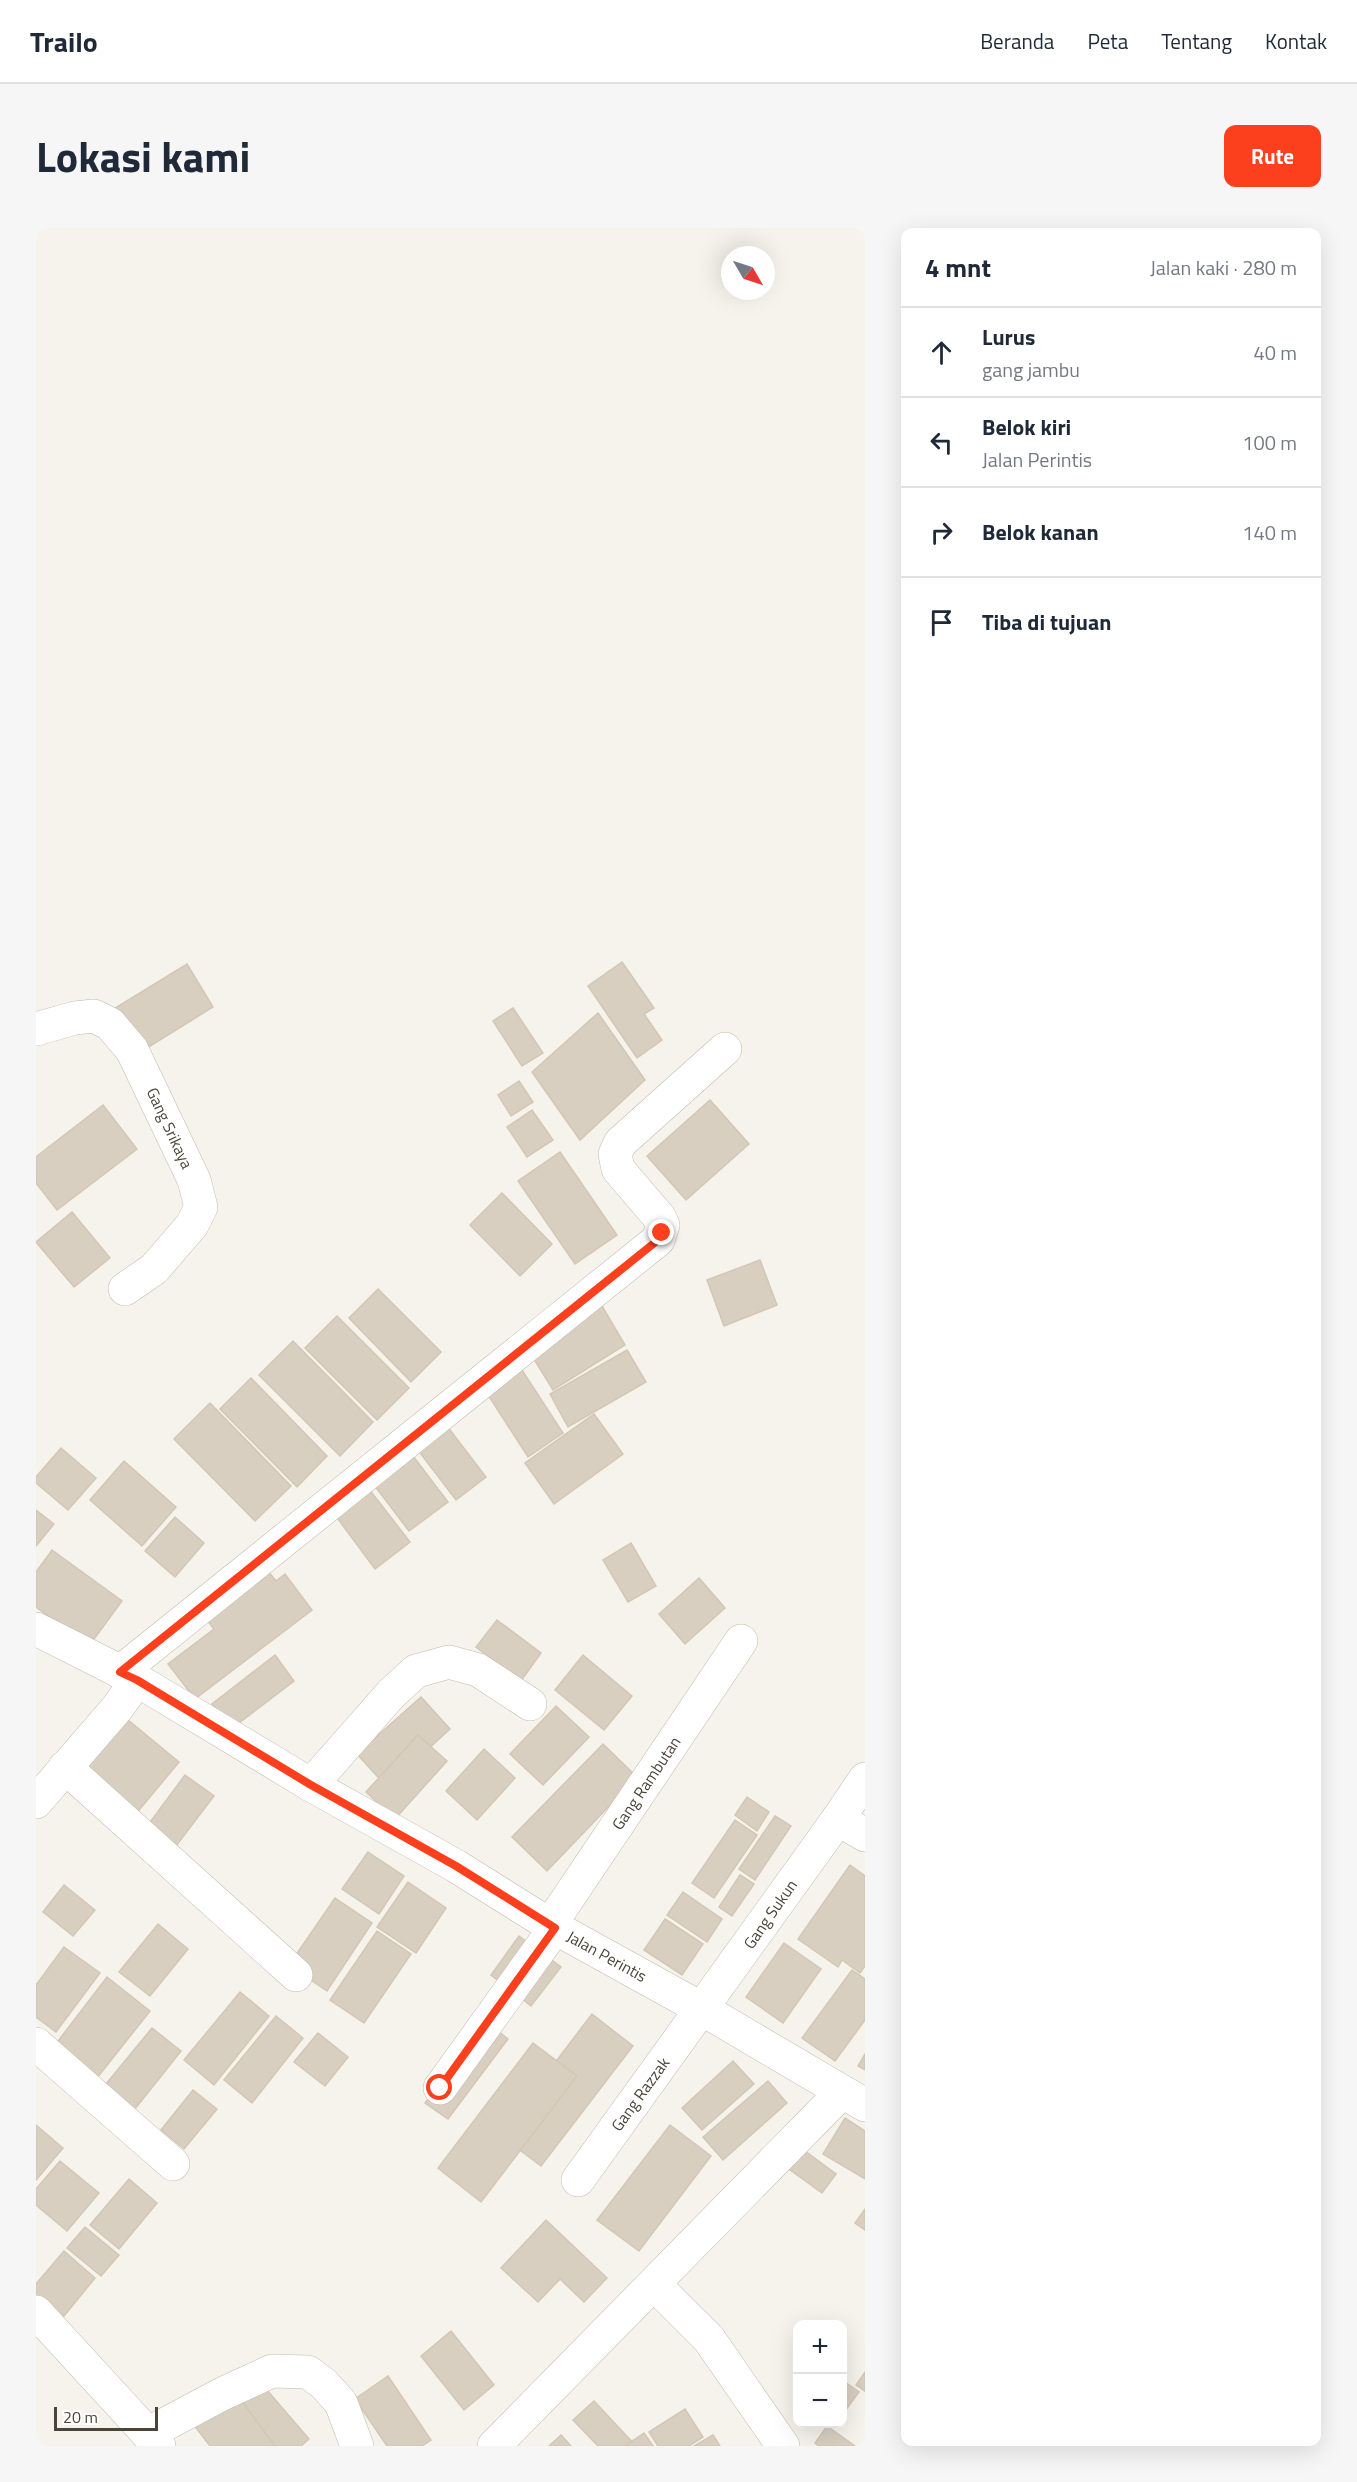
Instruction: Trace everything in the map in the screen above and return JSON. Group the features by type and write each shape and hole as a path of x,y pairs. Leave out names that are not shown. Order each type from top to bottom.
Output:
{"street":[{"name":"Gang Srikaya","path":"36,1029 75,1018 94,1016 110,1024 132,1050 194,1180 201,1208 192,1225 154,1269 125,1289"},
{"path":"36,1802 118,1707 129,1676 658,1240 663,1225 659,1217 618,1169 615,1154 620,1143 725,1049"},
{"name":"Jalan Perintis","path":"36,1629 129,1676 311,1785 456,1866 553,1927 702,2009 853,2099"},
{"name":"Gang Rambutan","path":"440,2088 553,1927 741,1641"},
{"path":"311,1785 390,1694 416,1671 449,1662 478,1670 530,1704"},
{"path":"65,1767 296,1975"},
{"name":"Gang Sukun","path":"702,2009 851,1827 865,1779"},
{"name":"Gang Razzak","path":"578,2180 702,2009"},
{"path":"36,2044 172,2164"},
{"path":"494,2446 654,2284 853,2099"},
{"path":"654,2284 709,2339 783,2446"},
{"path":"36,2312 154,2440 222,2394 272,2371 308,2372 324,2384 341,2403 357,2446"}],"building":[{"path":"622,962 654,1008 644,1014 662,1040 637,1058 588,986"},
{"path":"187,964 213,1007 139,1053 112,1010"},
{"path":"513,1008 543,1053 522,1066 493,1021"},
{"path":"598,1013 645,1080 580,1140 532,1072"},
{"path":"519,1081 533,1102 511,1116 498,1095"},
{"path":"710,1100 749,1144 686,1200 647,1156"},
{"path":"103,1105 137,1149 57,1210 36,1183 36,1157"},
{"path":"532,1110 553,1140 527,1157 507,1127"},
{"path":"560,1152 617,1235 575,1264 518,1181"},
{"path":"502,1193 552,1244 520,1276 470,1225"},
{"path":"72,1212 110,1258 74,1287 36,1242"},
{"path":"760,1260 777,1305 724,1326 707,1280"},
{"path":"378,1289 441,1352 411,1382 349,1318"},
{"path":"602,1306 625,1345 553,1390 529,1351"},
{"path":"337,1316 409,1388 377,1420 305,1348"},
{"path":"293,1341 373,1422 340,1456 259,1375"},
{"path":"627,1350 646,1382 568,1427 550,1394"},
{"path":"518,1364 563,1433 528,1457 483,1387"},
{"path":"251,1378 327,1456 297,1487 220,1409"},
{"path":"210,1403 291,1486 255,1521 174,1439"},
{"path":"594,1414 623,1454 554,1504 525,1463"},
{"path":"447,1426 486,1477 456,1500 417,1449"},
{"path":"61,1448 96,1478 68,1510 36,1483 36,1477"},
{"path":"413,1456 448,1502 409,1531 374,1485"},
{"path":"124,1461 176,1507 142,1546 90,1500"},
{"path":"369,1489 410,1542 375,1569 335,1515"},
{"path":"36,1510 54,1524 36,1546"},
{"path":"175,1517 204,1543 175,1577 145,1551"},
{"path":"631,1543 656,1586 628,1602 603,1560"},
{"path":"52,1550 122,1601 89,1646 36,1607 36,1572"},
{"path":"264,1566 276,1581 285,1574 312,1610 195,1699 168,1664 214,1629 202,1614"},
{"path":"699,1578 725,1608 685,1644 659,1614"},
{"path":"497,1620 541,1653 521,1681 476,1647"},
{"path":"275,1655 294,1681 231,1729 212,1704"},
{"path":"583,1655 632,1696 604,1730 555,1690"},
{"path":"421,1697 450,1729 387,1787 357,1754"},
{"path":"556,1706 589,1737 543,1785 510,1754"},
{"path":"116,1710 179,1762 135,1815 72,1764"},
{"path":"418,1735 447,1761 395,1819 366,1792"},
{"path":"603,1744 637,1777 547,1871 512,1837"},
{"path":"484,1749 515,1778 477,1820 446,1791"},
{"path":"185,1775 214,1796 170,1854 142,1833"},
{"path":"747,1797 769,1812 757,1831 735,1815"},
{"path":"775,1816 791,1826 755,1880 739,1869"},
{"path":"735,1820 757,1835 714,1898 692,1883"},
{"path":"368,1852 404,1876 379,1914 342,1889"},
{"path":"850,1865 865,1876 865,1966 860,1973 842,1960 838,1967 798,1939"},
{"path":"740,1875 754,1884 732,1916 719,1907"},
{"path":"408,1882 446,1908 416,1953 377,1927"},
{"path":"64,1885 95,1910 73,1936 43,1912"},
{"path":"683,1892 722,1919 707,1942 667,1915"},
{"path":"335,1898 372,1923 327,1991 289,1965"},
{"path":"665,1919 703,1944 682,1975 644,1950"},
{"path":"158,1924 188,1949 150,1996 119,1972"},
{"path":"377,1931 411,1954 364,2023 330,2000"},
{"path":"519,1936 561,1967 531,2006 491,1975"},
{"path":"784,1943 821,1969 783,2023 746,1997"},
{"path":"64,1947 100,1973 56,2032 36,2017 36,1985"},
{"path":"852,1970 865,1979 865,2020 835,2061 802,2038"},
{"path":"107,1977 150,2011 97,2078 55,2045"},
{"path":"240,1992 269,2016 214,2085 184,2060"},
{"path":"592,2014 633,2046 541,2166 500,2135"},
{"path":"276,2016 303,2038 252,2103 224,2080"},
{"path":"486,2022 508,2039 448,2119 425,2103"},
{"path":"152,2028 181,2051 127,2119 97,2095"},
{"path":"318,2033 348,2057 325,2086 294,2062"},
{"path":"533,2043 577,2076 481,2202 438,2168"},
{"path":"865,2054 865,2070 858,2066"},
{"path":"733,2061 754,2084 702,2130 682,2108"},
{"path":"768,2081 787,2103 723,2160 703,2137"},
{"path":"193,2090 217,2109 184,2149 161,2130"},
{"path":"845,2118 865,2131 865,2179 823,2154"},
{"path":"36,2125 63,2148 36,2180"},
{"path":"670,2125 711,2156 639,2251 597,2220"},
{"path":"797,2145 836,2174 822,2193 782,2164"},
{"path":"60,2161 99,2193 67,2231 36,2205 36,2189"},
{"path":"129,2179 157,2203 119,2249 90,2225"},
{"path":"865,2209 865,2230 855,2223"},
{"path":"546,2220 607,2278 584,2302 560,2279 538,2302 501,2268"},
{"path":"85,2227 119,2255 101,2276 67,2248"},
{"path":"64,2251 95,2278 60,2321 36,2301 36,2284"},
{"path":"451,2331 494,2385 464,2410 421,2356"},
{"path":"865,2372 865,2391 856,2385"},
{"path":"388,2376 431,2440 422,2446 387,2446 355,2399"},
{"path":"260,2382 309,2439 301,2446 253,2446 224,2413"},
{"path":"847,2383 859,2392 847,2408"},
{"path":"235,2392 275,2446 210,2446 193,2424"},
{"path":"594,2401 636,2446 598,2446 573,2420"},
{"path":"685,2409 703,2437 689,2446 658,2446 649,2432"},
{"path":"826,2428 830,2428 855,2446 819,2446 815,2443"},
{"path":"644,2433 653,2446 625,2446"},
{"path":"561,2435 571,2446 549,2446"},
{"path":"713,2435 720,2446 694,2446"}],"route":[{"path":"440,2088 555,1928 456,1866 311,1785 120,1672 658,1240 662,1233"}]}
